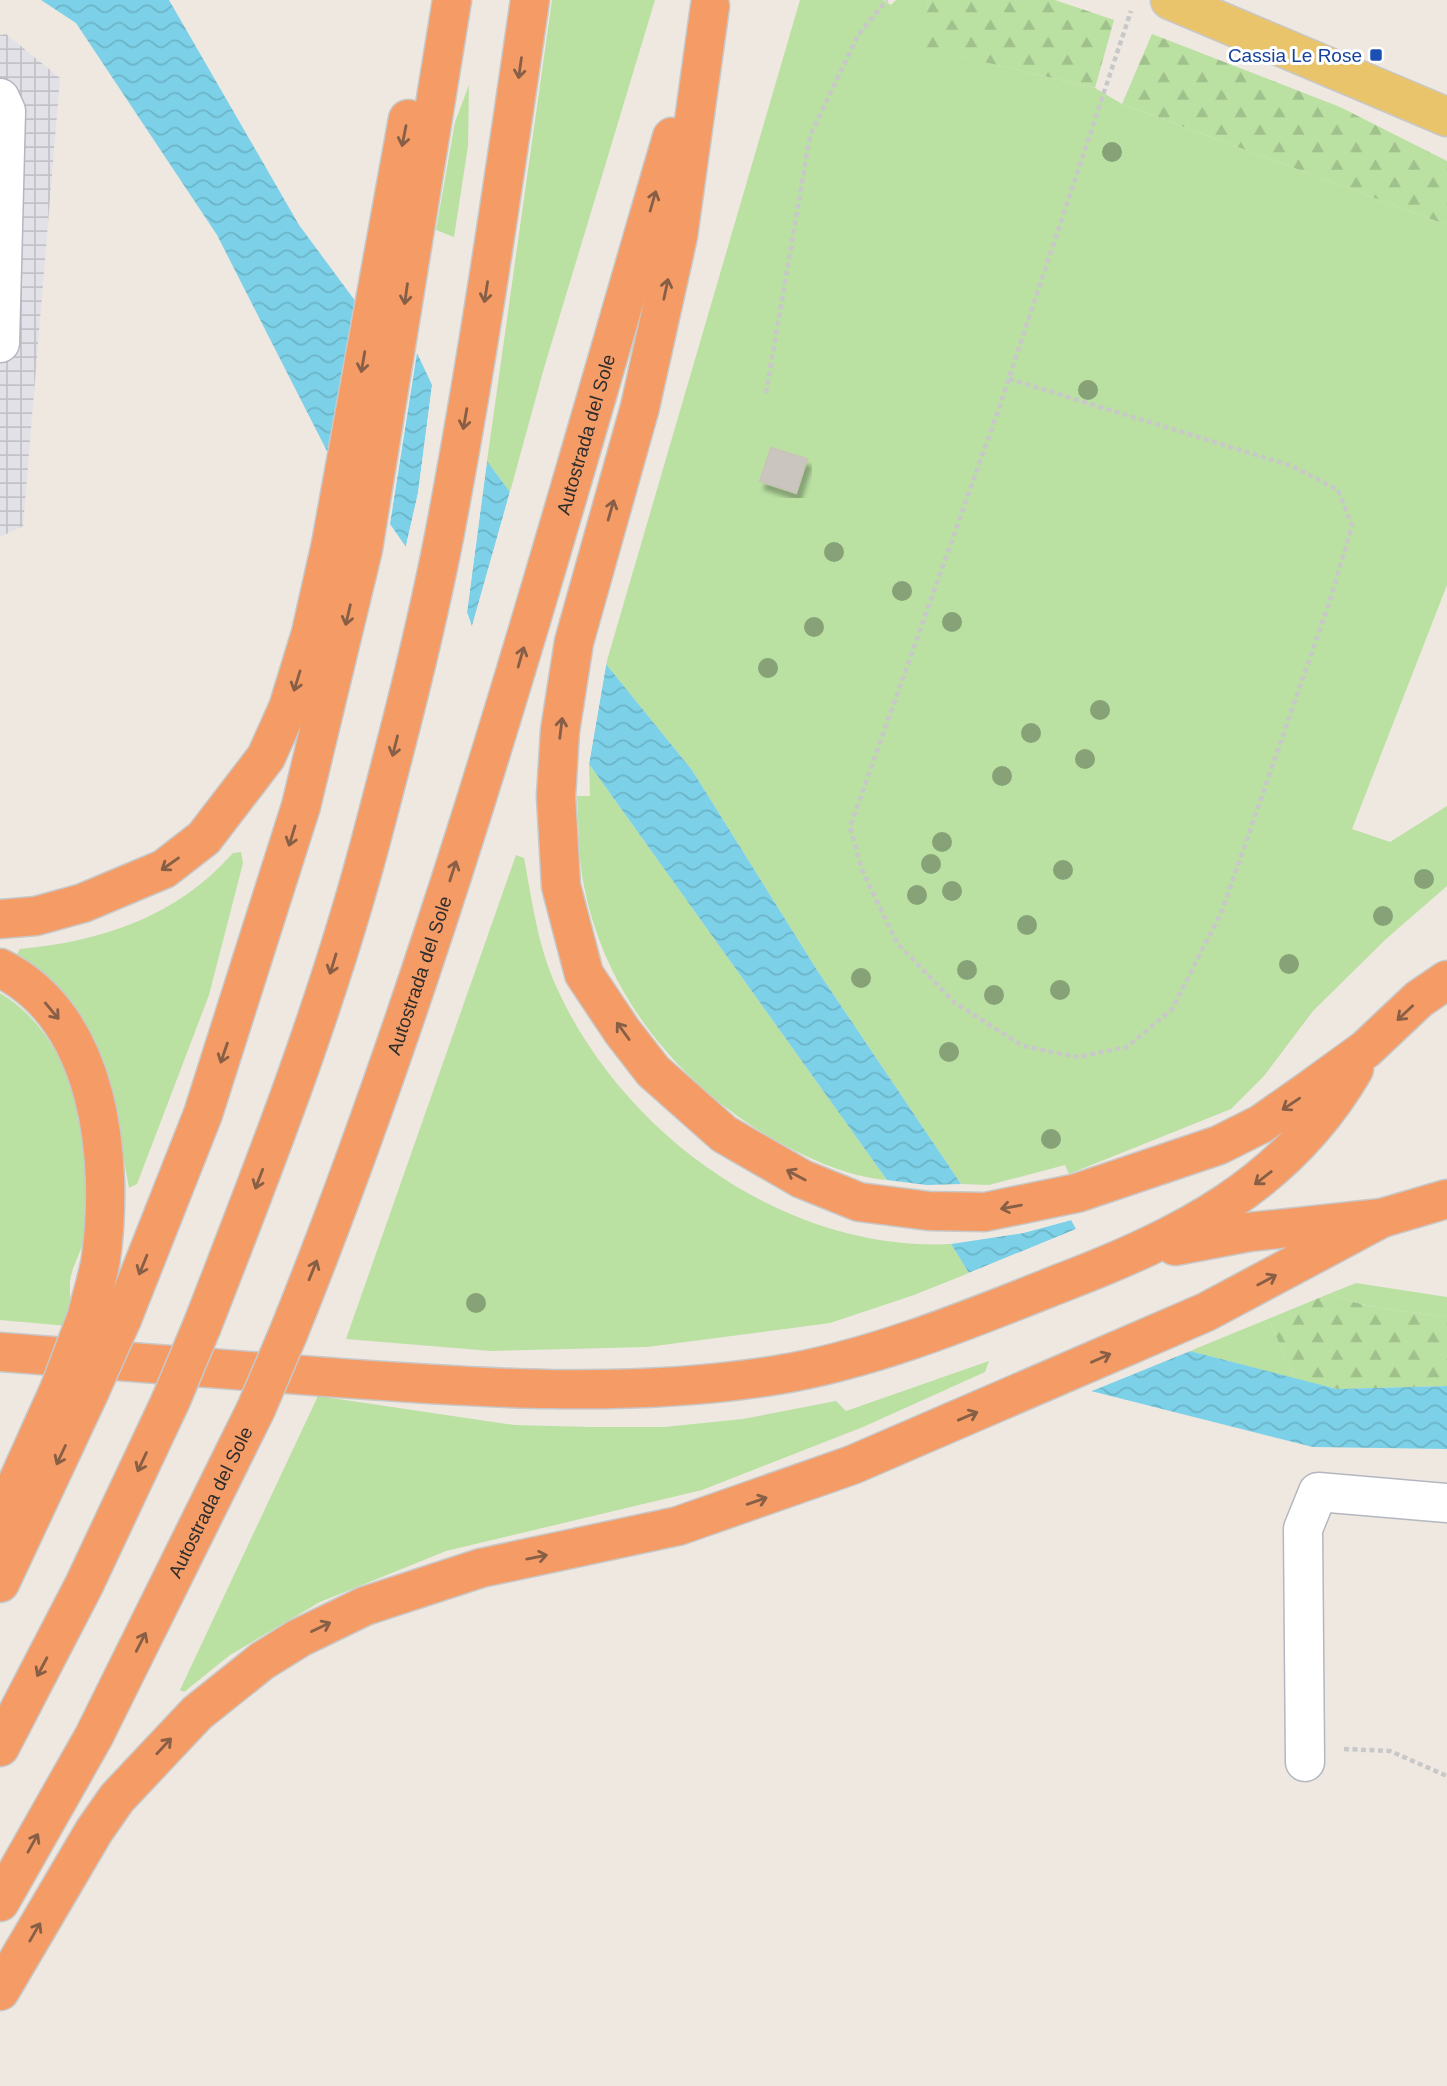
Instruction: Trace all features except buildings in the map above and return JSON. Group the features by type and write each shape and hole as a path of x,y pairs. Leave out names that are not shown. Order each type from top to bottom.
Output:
{"highway":[{"path":"402,224 410,109 444,0"},
{"path":"0,1583 104,1317 203,1114 301,806 402,224 452,0"},
{"path":"0,1747 85,1585 171,1400 202,1326 275,1137 319,1008 374,829 412,679 443,540 477,352 530,0"},
{"path":"711,3 678,236 640,407 574,642 560,731 556,796 561,886 584,974 622,1031 653,1071 724,1134 802,1179 859,1202 929,1211 985,1212 1077,1193 1219,1145 1261,1124 1366,1049 1419,999 1447,980"},
{"name":"Autostrada del Sole","path":"0,1902 94,1736 256,1409 335,1216 390,1064 502,723 711,3"},
{"path":"0,919 36,916 123,889 164,869 204,838 266,757 288,708 312,633 347,546"},
{"path":"0,968 19,977 64,1025 84,1059 98,1111 104,1216 101,1260 104,1317"},
{"path":"1238,1218 1266,1177 1309,1135 1343,1089 1366,1049"},
{"path":"0,1991 94,1830 117,1798 197,1713 262,1661 299,1638 365,1606 481,1568 678,1526 760,1500 852,1465 1206,1312 1382,1218 1447,1199"},
{"path":"0,1352 457,1387 667,1387 781,1374 957,1324 1238,1218 1382,1218"},
{"path":"0,1521 74,1391"}],"main road":[{"path":"1170,0 1447,117"}],"lane":[{"path":"0,98 6,111 0,343"},
{"path":"1305,1754 1303,1529 1318,1492 1447,1503"}],"path":[{"path":"766,393 810,136 858,35 887,0"},
{"path":"1009,379 1292,466 1338,490 1352,526 1330,600 1222,911 1172,1009 1127,1047 1078,1056 1023,1046 956,1003 897,943 862,870 850,827 1009,379 1135,0"},
{"path":"1305,1754 1390,1751 1447,1776"}],"shaded area":[{"path":"6,34 60,78 23,526 0,537 0,35"}],"green space":[{"path":"552,0 655,0 544,368 510,492 487,461"},
{"path":"800,0 883,0 891,5 896,0 928,0 925,48 1095,88 1122,104 1447,225 1447,585 1352,829 1390,842 1447,806 1447,886 1386,939 1313,1011 1264,1076 1231,1109 1069,1174 1065,1165 989,1185 961,1184 817,970 692,770 606,664"},
{"path":"928,0 1055,0 1114,20 1095,88 924,48"},
{"path":"1152,34 1340,107 1447,161 1447,225 1122,104"},
{"path":"469,85 468,146 454,237 436,230 455,122"},
{"path":"589,764 887,1180 856,1175 825,1164 768,1136 703,1089 649,1030 627,998 609,962 594,925 584,886 577,796 590,796"},
{"path":"241,852 243,863 209,995 137,1184 129,1188 110,1084 18,961 17,954 20,949 80,940 136,922 187,894 233,853"},
{"path":"516,855 524,858 540,939 556,986 585,1040 622,1090 666,1135 716,1174 770,1205 829,1228 889,1241 951,1244 969,1273 830,1323 647,1347 491,1351 346,1339"},
{"path":"0,993 27,1013 48,1039 65,1069 84,1137 88,1206 81,1250 70,1278 71,1310 68,1326 0,1320"},
{"path":"1356,1283 1447,1297 1447,1317 1356,1303 1331,1293"},
{"path":"1331,1293 1356,1303 1447,1317 1447,1386 1337,1389 1296,1379 1268,1319"},
{"path":"1268,1319 1296,1379 1190,1351"},
{"path":"989,1361 985,1372 863,1427 702,1490 446,1551 320,1602 230,1655 184,1692 180,1690 318,1396 514,1425 664,1427 743,1419 836,1401 846,1411"}],"water":[{"path":"41,0 169,0 299,225 356,302 332,461 217,235 76,23"},
{"path":"417,353 432,385 418,493 406,547 390,524"},
{"path":"487,461 510,492 472,626 467,612"},
{"path":"606,664 692,770 817,970 961,1184 927,1185 887,1180 589,764"},
{"path":"1071,1220 1076,1229 969,1273 951,1244 1023,1233"},
{"path":"1190,1351 1337,1389 1447,1386 1447,1449 1313,1447 1091,1391"}],"pier":[{"path":"417,350 389,529 387,524 413,353"},
{"path":"433,379 436,386 421,493 409,548 405,550 418,493"},
{"path":"487,458 466,620 464,612 484,461"},
{"path":"511,488 513,493 476,627 471,630"},
{"path":"607,660 589,770 586,763 603,663"},
{"path":"1071,1216 1075,1219 1023,1233 947,1244 950,1240 1023,1229"},
{"path":"1079,1228 1077,1232 970,1276 966,1274"},
{"path":"1188,1348 1195,1349 1087,1393 1089,1388"}],"place":[{"name":"Cassia Le Rose","path":"1376,55"}]}
